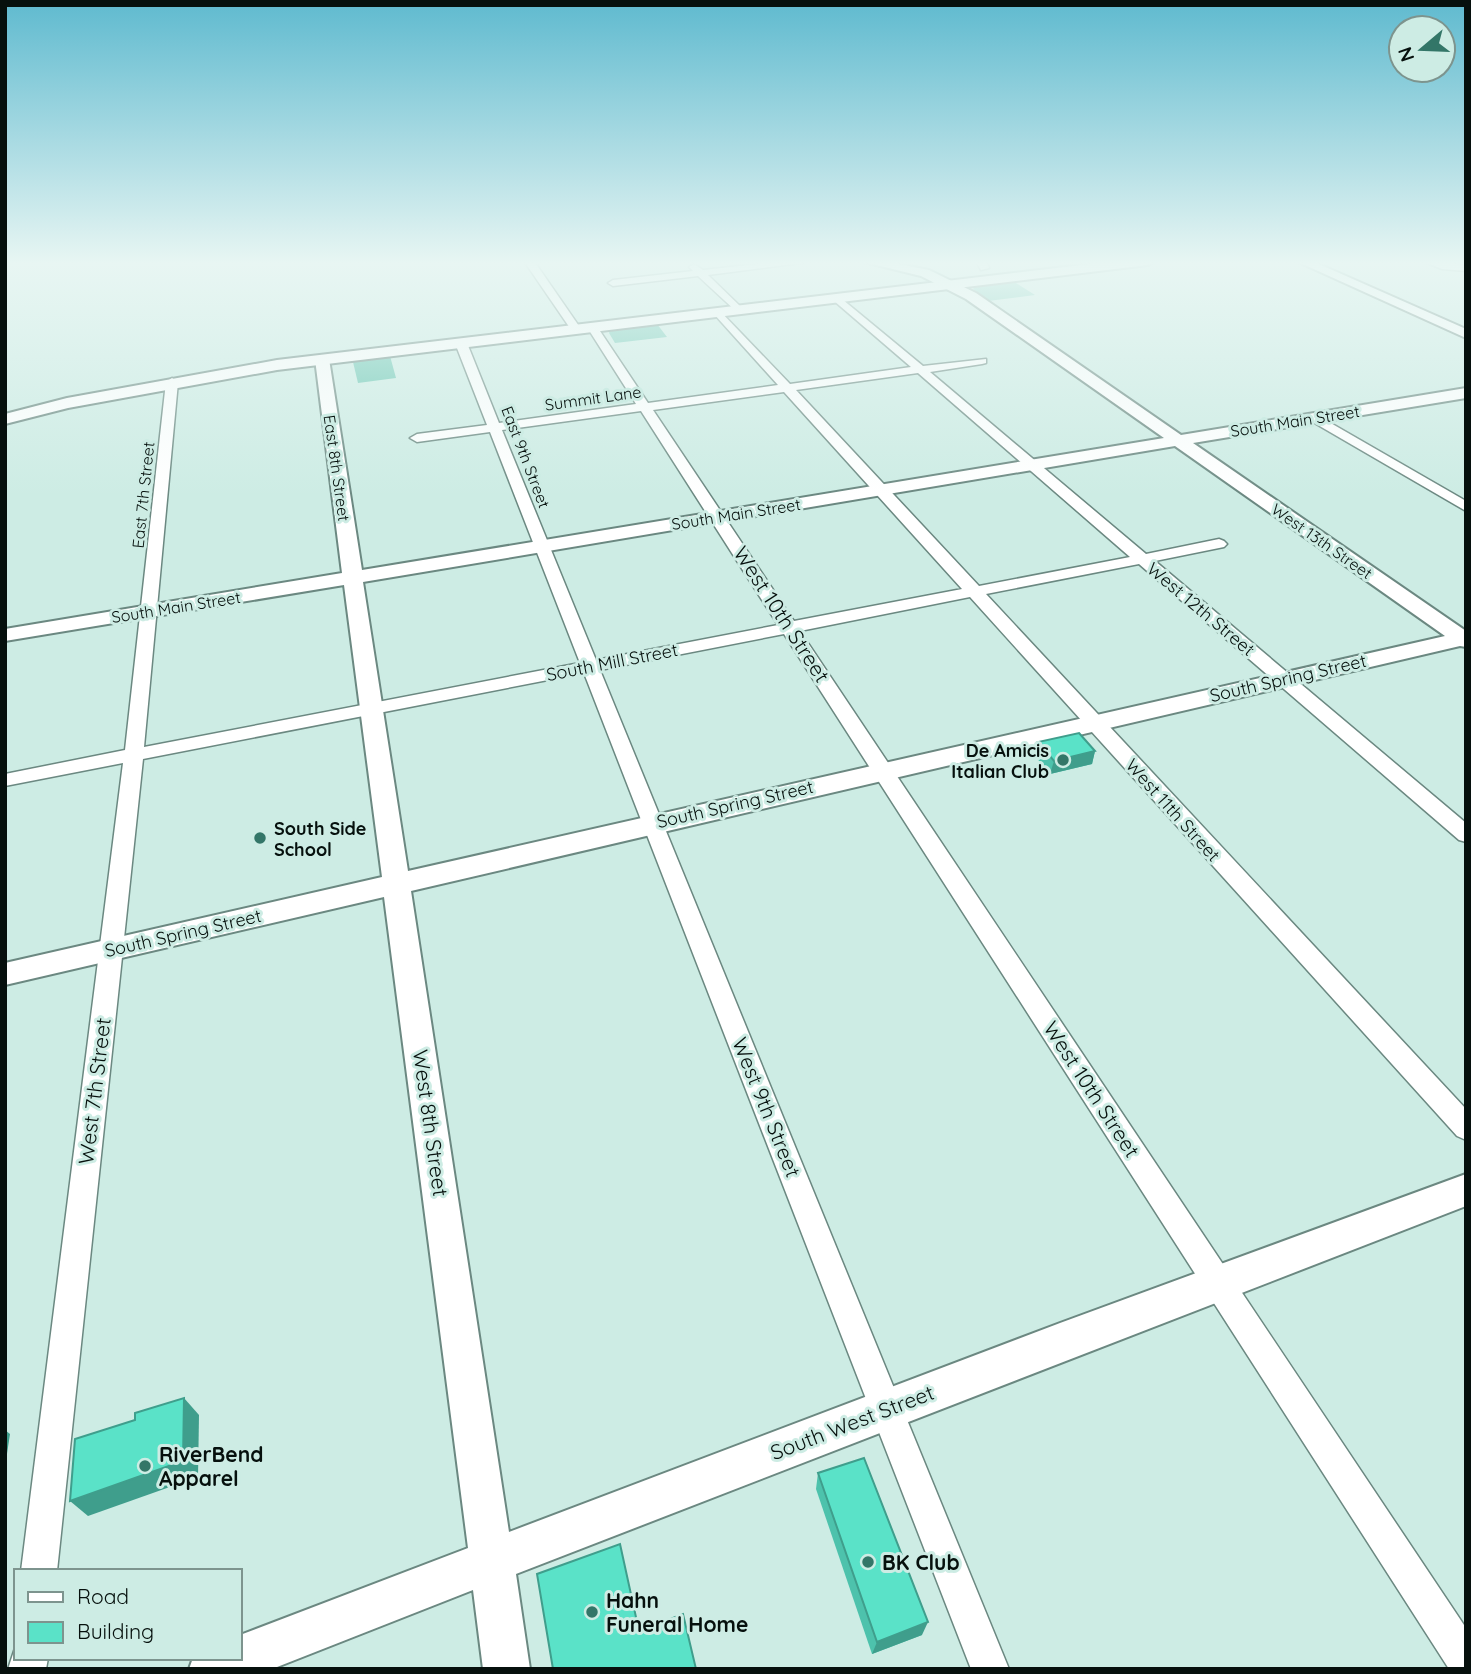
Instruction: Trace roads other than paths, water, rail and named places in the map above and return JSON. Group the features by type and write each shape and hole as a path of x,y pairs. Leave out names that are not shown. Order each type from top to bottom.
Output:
{"main road":[{"path":"5,419 172,382 322,359 493,339"},
{"path":"5,425 72,408 88,400"}],"street":[{"name":"West 10th Street","path":"600,339 1466,1661"},
{"name":"West 11th Street","path":"743,339 1466,1128"},
{"name":"West 12th Street","path":"884,339 1466,835"},
{"path":"1034,339 1178,441"},
{"name":"East 9th Street","path":"461,343 542,546"},
{"name":"East 8th Street","path":"322,359 353,577"},
{"name":"Summit Lane","path":"417,438 982,361"},
{"name":"East 7th Street","path":"148,611 172,382"},
{"name":"South Main Street","path":"5,635 1466,393"},
{"path":"1315,418 1466,507"},
{"name":"West 13th Street","path":"1178,441 1464,639"},
{"name":"South Mill Street","path":"5,780 1219,544"},
{"name":"West 9th Street","path":"542,546 990,1669"},
{"name":"West 8th Street","path":"353,577 507,1669"},
{"name":"West 7th Street","path":"39,1569 134,755 148,611"},
{"name":"South Spring Street","path":"5,974 1464,639"},
{"name":"South West Street","path":"242,1657 886,1409 1466,1190"},
{"name":"South West Street","path":"212,1669 235,1660"}],"place":[{"name":"De Amicis Italian Club","path":"1063,760"},
{"name":"South Side School","path":"260,838"},
{"name":"RiverBend Apparel","path":"145,1466"},
{"name":"BK Club","path":"868,1562"},
{"name":"Hahn Funeral Home","path":"592,1612"}]}
